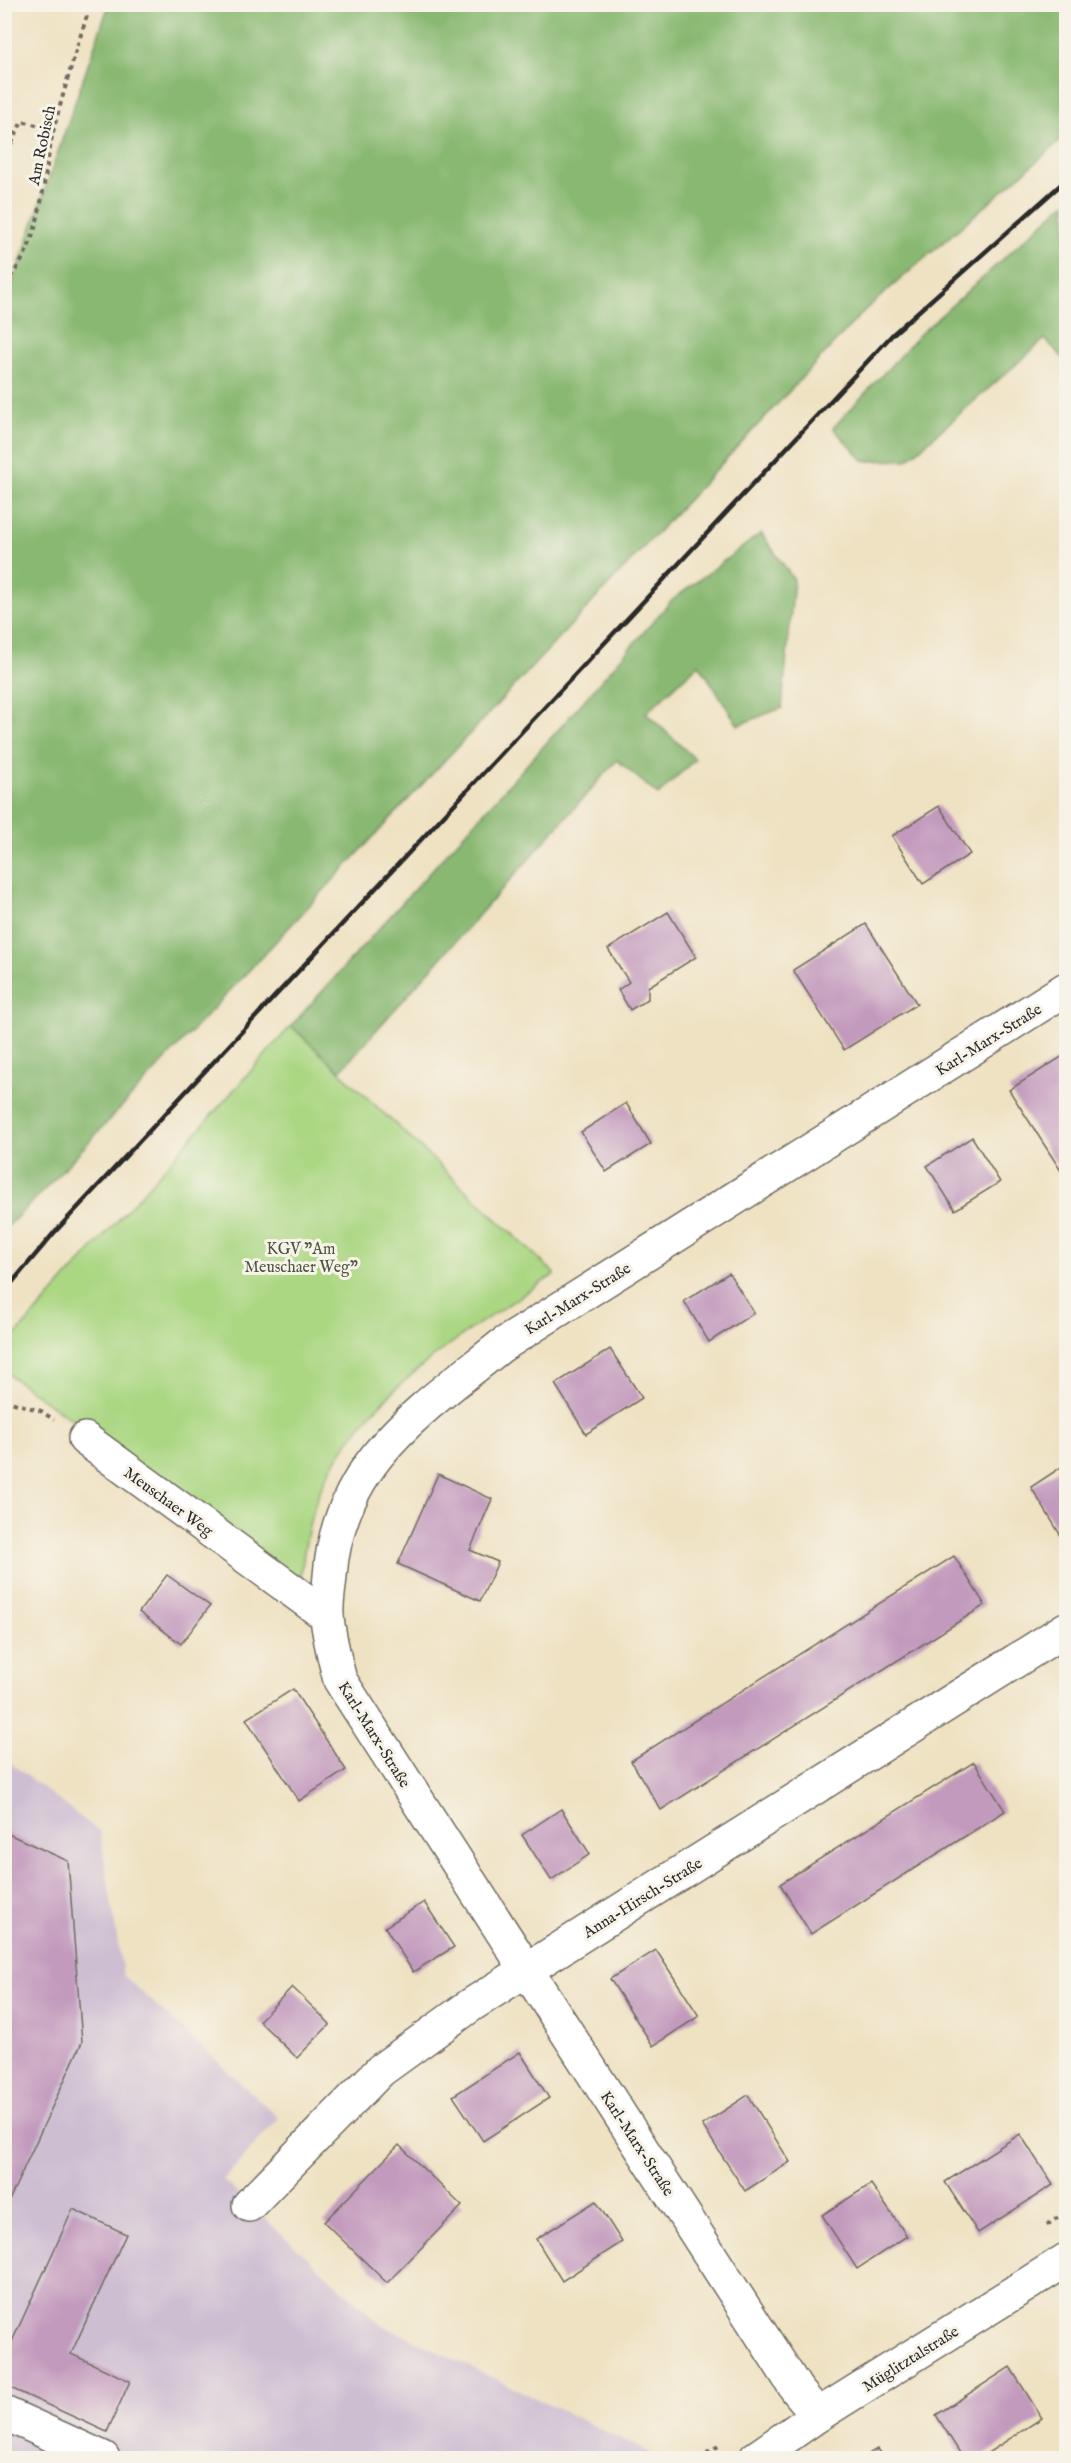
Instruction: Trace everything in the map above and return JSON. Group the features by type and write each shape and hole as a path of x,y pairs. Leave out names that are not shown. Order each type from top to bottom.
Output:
{"street":[{"name":"Karl-Marx-Straße","path":"818,2415 797,2390 340,1680 327,1616 331,1556 348,1498 380,1450 419,1412 501,1346 1066,989"},
{"name":"Meuschaer Weg","path":"85,1440 327,1616"},
{"name":"Anna-Hirsch-Straße","path":"249,2205 381,2070 471,2005 1066,1629"},
{"name":"Müglitztalstraße","path":"756,2458 818,2415 1066,2260"},
{"path":"4,2413 103,2458"}],"path":[{"name":"Am Robisch","path":"4,284 12,277 36,232 54,130 91,4"},
{"path":"4,160 22,121 54,130"},
{"path":"4,1400 40,1411 85,1440"}],"shaded area":[{"path":"4,1758 100,1832 123,1975 279,2118 223,2180 380,2324 659,2457 5,2458"}],"green space":[{"path":"109,4 1066,5 1066,136 865,310 44,1190 5,1229 5,288 12,285"},
{"path":"1066,202 1066,361 1045,339 907,460 864,461 833,428 919,335"},
{"path":"761,533 794,580 782,708 738,725 699,664 646,713 695,759 658,795 617,760 340,1071 291,1026 671,601"},
{"name":"KGV \"Am Meuschaer Weg\"","path":"291,1026 555,1274 490,1316 425,1363 367,1418 343,1449 324,1482 314,1506 300,1583 5,1372 5,1347"}],"building":[{"path":"939,806 970,854 923,884 892,836"},
{"path":"668,912 696,957 648,987 648,999 630,1010 618,990 629,982 608,949"},
{"path":"866,924 917,1004 844,1050 793,970"},
{"path":"1066,1054 1066,1176 1065,1177 1009,1090"},
{"path":"626,1103 651,1144 606,1172 581,1132"},
{"path":"972,1137 1000,1182 955,1210 927,1166"},
{"path":"729,1273 754,1313 709,1342 684,1301"},
{"path":"610,1349 642,1398 586,1434 555,1384"},
{"path":"1066,1464 1066,1544 1031,1487"},
{"path":"438,1474 492,1499 470,1550 498,1562 480,1601 398,1564"},
{"path":"954,1556 985,1605 661,1810 631,1761"},
{"path":"167,1575 210,1606 181,1644 139,1612"},
{"path":"293,1689 346,1770 299,1801 246,1719"},
{"path":"974,1762 1005,1811 811,1934 780,1884"},
{"path":"561,1809 590,1854 551,1880 522,1835"},
{"path":"4,1832 68,1861 82,2042 6,2207"},
{"path":"424,1902 454,1947 413,1972 385,1927"},
{"path":"656,1950 699,2016 653,2046 610,1979"},
{"path":"292,1987 330,2024 297,2058 259,2021"},
{"path":"520,2052 549,2098 483,2141 453,2096"},
{"path":"748,2095 790,2162 745,2191 702,2125"},
{"path":"1020,2134 1053,2185 978,2233 945,2182"},
{"path":"399,2145 462,2206 387,2283 324,2222"},
{"path":"871,2184 907,2236 857,2269 822,2215"},
{"path":"596,2201 622,2242 562,2281 536,2239"},
{"path":"73,2209 126,2234 71,2354 130,2381 107,2432 4,2385 4,2359"},
{"path":"1010,2367 1042,2418 980,2458 963,2458 936,2415"},
{"path":"877,2449 884,2458 862,2458"}],"railway":[{"path":"4,1292 53,1234 893,334 1066,180"}]}
